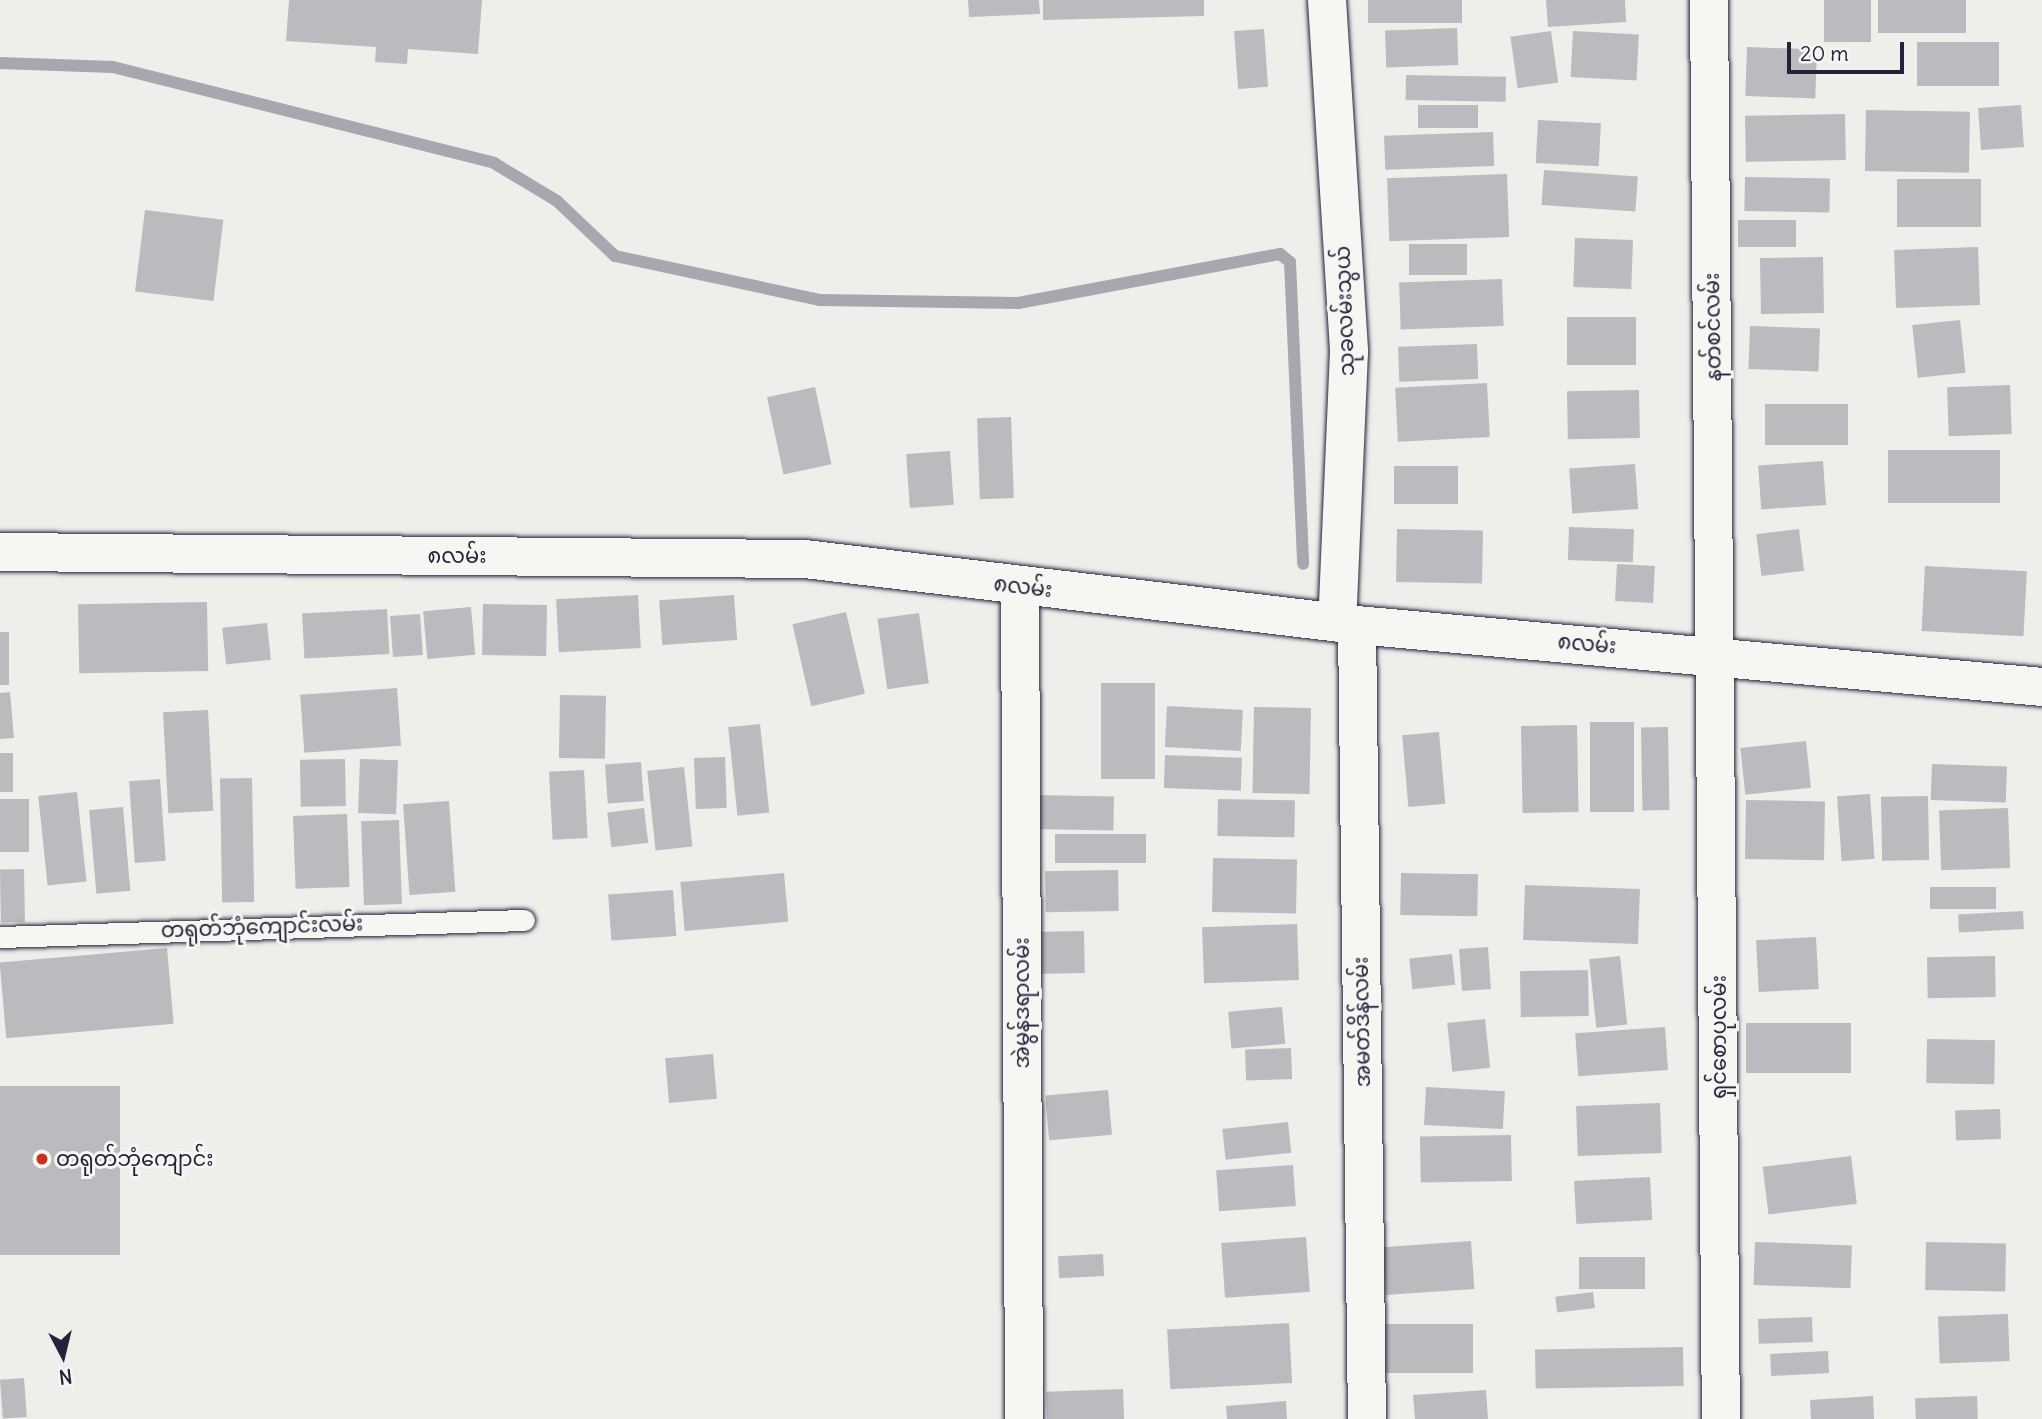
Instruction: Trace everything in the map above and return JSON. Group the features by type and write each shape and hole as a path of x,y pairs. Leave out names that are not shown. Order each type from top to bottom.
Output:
{"street":[{"name":"သုခလမ်းသွယ်","path":"1327,0 1349,352 1347,623"},
{"name":"နတ်စင်လမ်း","path":"1709,0 1717,654"},
{"name":"၈လမ်း","path":"0,552 805,559 1020,587 1347,623 1717,654 2042,687"},
{"name":"အဲမွန်ဒရာလမ်း","path":"1020,587 1024,1419"},
{"name":"အမတ်ဒိန်လမ်း","path":"1347,623 1367,1419"},
{"name":"ရှင်စောပုလမ်း","path":"1717,654 1721,1419"}],"lane":[{"name":"တရုတ်ဘုံကျောင်းလမ်း","path":"0,937 524,920"}],"building":[{"path":"289,0 482,0 478,54 408,49 407,64 375,62 376,47 286,41"},
{"path":"968,0 1039,0 1040,14 969,17"},
{"path":"1043,0 1204,0 1204,16 1043,20"},
{"path":"1368,0 1462,0 1462,23 1368,23"},
{"path":"1546,0 1625,0 1626,22 1548,27"},
{"path":"1824,0 1871,0 1871,42 1824,42"},
{"path":"1878,0 1966,0 1966,33 1878,33"},
{"path":"1457,28 1458,65 1386,67 1385,31"},
{"path":"1264,29 1268,87 1238,89 1234,31"},
{"path":"1551,31 1558,82 1518,88 1510,37"},
{"path":"1573,31 1639,34 1637,80 1571,77"},
{"path":"1917,42 1999,42 1999,86 1917,86"},
{"path":"1747,47 1817,49 1815,98 1745,96"},
{"path":"1406,75 1506,77 1506,102 1406,100"},
{"path":"1418,105 1478,105 1478,128 1418,128"},
{"path":"2021,105 2024,147 1981,150 1978,108"},
{"path":"1866,110 1970,112 1969,173 1865,171"},
{"path":"1845,114 1846,160 1746,162 1745,116"},
{"path":"1538,120 1601,123 1599,166 1536,163"},
{"path":"1493,132 1494,166 1385,170 1384,136"},
{"path":"1544,170 1638,177 1635,211 1542,205"},
{"path":"1507,174 1509,237 1389,241 1387,178"},
{"path":"1745,177 1830,178 1829,212 1744,211"},
{"path":"1897,179 1981,179 1981,227 1897,227"},
{"path":"145,210 223,220 213,301 135,291"},
{"path":"1738,220 1796,220 1796,247 1738,247"},
{"path":"1575,238 1633,240 1631,289 1573,287"},
{"path":"1409,244 1467,244 1467,275 1409,275"},
{"path":"1978,247 1980,305 1896,308 1894,250"},
{"path":"1823,257 1824,313 1761,314 1760,258"},
{"path":"1502,279 1504,326 1401,330 1399,283"},
{"path":"1567,317 1636,317 1636,365 1567,365"},
{"path":"1960,320 1966,373 1918,378 1912,325"},
{"path":"1750,326 1820,328 1818,371 1748,369"},
{"path":"1477,344 1478,379 1399,382 1398,347"},
{"path":"1487,383 1490,437 1398,442 1395,388"},
{"path":"2010,385 2012,434 1949,436 1947,387"},
{"path":"815,387 831,464 783,474 767,397"},
{"path":"1639,390 1640,438 1568,439 1567,391"},
{"path":"1765,404 1848,404 1848,445 1765,445"},
{"path":"1011,417 1014,498 980,499 977,418"},
{"path":"1888,450 2000,450 2000,503 1888,503"},
{"path":"950,451 954,505 910,508 906,454"},
{"path":"1823,461 1826,505 1761,509 1758,466"},
{"path":"1635,464 1638,509 1572,513 1569,469"},
{"path":"1394,466 1458,466 1458,504 1394,504"},
{"path":"1569,527 1634,529 1633,562 1568,560"},
{"path":"1397,529 1483,531 1482,583 1396,582"},
{"path":"1799,529 1804,571 1761,576 1756,534"},
{"path":"1617,564 1655,566 1653,603 1615,601"},
{"path":"1925,566 2027,571 2023,636 1922,631"},
{"path":"638,595 641,648 559,652 556,599"},
{"path":"734,595 737,640 662,645 659,600"},
{"path":"207,602 208,671 79,673 78,604"},
{"path":"483,604 547,605 546,656 482,655"},
{"path":"471,607 475,655 427,659 423,611"},
{"path":"387,609 389,654 304,658 302,613"},
{"path":"846,612 865,694 811,706 792,624"},
{"path":"919,613 929,683 887,689 877,619"},
{"path":"420,614 423,655 393,657 390,616"},
{"path":"267,623 271,660 226,665 222,628"},
{"path":"0,632 9,632 9,685 0,685"},
{"path":"1101,683 1155,683 1155,779 1101,779"},
{"path":"397,688 401,746 304,753 300,695"},
{"path":"10,692 14,738 0,739 0,693"},
{"path":"560,695 606,696 605,759 559,758"},
{"path":"1167,706 1243,710 1241,751 1165,747"},
{"path":"1254,707 1311,708 1309,794 1252,793"},
{"path":"208,710 213,811 168,813 163,712"},
{"path":"1590,722 1634,722 1634,812 1590,812"},
{"path":"760,724 769,813 737,816 728,727"},
{"path":"1577,725 1579,812 1523,813 1521,726"},
{"path":"1641,727 1668,727 1669,810 1642,810"},
{"path":"1439,732 1445,804 1408,807 1402,735"},
{"path":"1806,741 1811,788 1745,795 1740,748"},
{"path":"0,753 13,753 13,792 0,792"},
{"path":"1165,755 1242,758 1241,791 1164,788"},
{"path":"725,757 727,808 696,809 694,758"},
{"path":"345,759 346,806 301,807 300,760"},
{"path":"360,759 398,760 396,814 358,813"},
{"path":"641,762 644,801 608,803 605,765"},
{"path":"1932,764 2007,767 2006,803 1931,800"},
{"path":"684,767 692,847 656,850 647,771"},
{"path":"584,770 588,838 553,840 549,772"},
{"path":"252,778 254,902 222,903 220,779"},
{"path":"160,779 166,861 135,863 129,781"},
{"path":"77,792 86,882 48,886 38,796"},
{"path":"1870,794 1875,859 1842,861 1837,796"},
{"path":"1033,795 1114,796 1113,830 1032,829"},
{"path":"1928,796 1929,860 1882,861 1881,797"},
{"path":"0,799 29,799 29,852 0,852"},
{"path":"1218,799 1295,800 1294,837 1217,836"},
{"path":"1746,800 1825,801 1824,860 1745,859"},
{"path":"449,801 455,892 409,895 403,804"},
{"path":"123,807 130,891 96,894 89,810"},
{"path":"644,808 648,843 612,847 607,813"},
{"path":"2008,808 2010,868 1941,870 1939,810"},
{"path":"347,814 350,887 296,889 293,816"},
{"path":"399,820 402,904 364,905 361,821"},
{"path":"1055,834 1146,834 1146,863 1055,863"},
{"path":"1213,858 1297,859 1296,913 1212,912"},
{"path":"0,869 24,869 25,922 1,922"},
{"path":"1118,870 1119,911 1046,912 1045,871"},
{"path":"784,873 788,922 685,931 680,882"},
{"path":"1401,873 1478,874 1477,916 1400,915"},
{"path":"1525,885 1640,889 1638,944 1523,940"},
{"path":"1930,887 1996,887 1996,909 1930,909"},
{"path":"673,890 676,936 611,940 608,895"},
{"path":"2023,911 2024,929 1959,932 1958,914"},
{"path":"1297,924 1299,980 1204,983 1202,927"},
{"path":"1084,931 1085,973 1030,974 1029,932"},
{"path":"1816,937 1819,989 1759,992 1756,940"},
{"path":"1488,947 1491,989 1462,991 1459,949"},
{"path":"167,948 174,1024 6,1038 0,963"},
{"path":"1452,954 1455,985 1412,989 1409,958"},
{"path":"1620,956 1627,1025 1596,1028 1589,959"},
{"path":"1995,956 1996,997 1928,998 1927,957"},
{"path":"1588,970 1589,1016 1521,1017 1520,971"},
{"path":"1282,1007 1285,1044 1231,1049 1228,1012"},
{"path":"1485,1019 1490,1068 1452,1072 1447,1023"},
{"path":"1746,1023 1851,1023 1851,1073 1746,1073"},
{"path":"1665,1027 1668,1070 1578,1076 1575,1033"},
{"path":"1927,1039 1995,1040 1994,1084 1926,1083"},
{"path":"1291,1048 1292,1079 1246,1081 1245,1050"},
{"path":"713,1054 717,1099 669,1103 665,1058"},
{"path":"0,1086 120,1086 120,1255 0,1255"},
{"path":"1426,1087 1505,1091 1503,1129 1424,1125"},
{"path":"1108,1090 1112,1135 1049,1140 1045,1095"},
{"path":"1660,1103 1662,1153 1578,1156 1576,1106"},
{"path":"2000,1109 2001,1139 1956,1141 1955,1111"},
{"path":"1288,1122 1291,1153 1226,1160 1222,1129"},
{"path":"1511,1135 1512,1181 1421,1183 1420,1137"},
{"path":"1851,1156 1857,1204 1769,1214 1763,1167"},
{"path":"1293,1165 1296,1206 1219,1211 1216,1170"},
{"path":"1650,1177 1652,1220 1576,1224 1574,1181"},
{"path":"1306,1237 1310,1292 1225,1298 1221,1243"},
{"path":"1471,1241 1474,1289 1386,1295 1382,1247"},
{"path":"1755,1242 1852,1245 1850,1288 1753,1285"},
{"path":"1926,1242 2006,1243 2005,1291 1925,1290"},
{"path":"1103,1254 1104,1276 1059,1278 1058,1256"},
{"path":"1579,1257 1645,1257 1645,1289 1579,1289"},
{"path":"1593,1292 1595,1308 1557,1313 1555,1297"},
{"path":"2008,1314 2010,1361 1940,1363 1938,1316"},
{"path":"1812,1317 1813,1342 1759,1344 1758,1319"},
{"path":"1289,1323 1292,1383 1170,1389 1167,1329"},
{"path":"1375,1324 1473,1324 1473,1373 1375,1373"},
{"path":"1683,1347 1684,1386 1536,1389 1535,1350"},
{"path":"1828,1351 1829,1373 1771,1376 1770,1354"},
{"path":"24,1378 27,1417 3,1419 0,1380"},
{"path":"1123,1389 1124,1419 1047,1419 1046,1392"},
{"path":"1486,1390 1488,1419 1415,1419 1413,1395"},
{"path":"1873,1396 1874,1419 1811,1419 1810,1400"},
{"path":"1977,1396 1978,1419 1916,1419 1915,1398"},
{"path":"1286,1401 1287,1419 1227,1419 1226,1406"}],"waterway":[{"path":"0,63 113,67 494,163 557,201 615,256 820,300 1018,303 1280,254 1290,262 1303,564"}],"place":[{"name":"တရုတ်ဘုံကျောင်း","path":"42,1159"}]}
